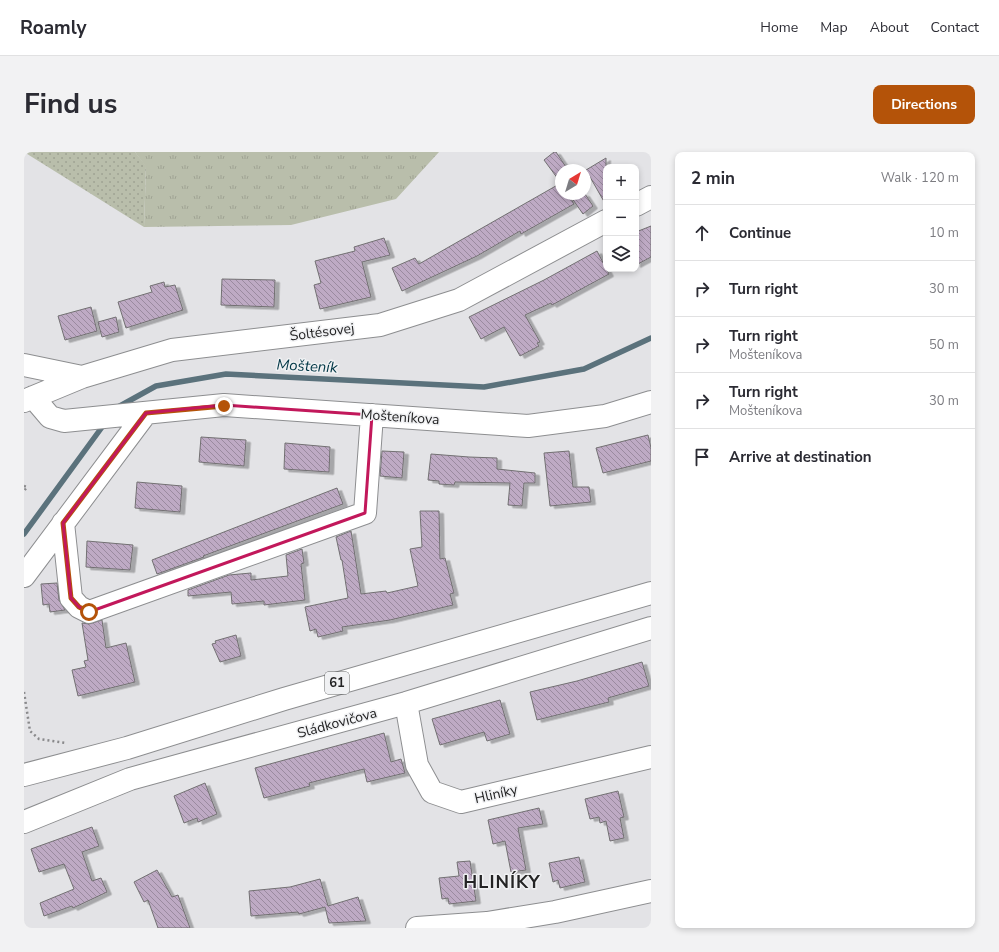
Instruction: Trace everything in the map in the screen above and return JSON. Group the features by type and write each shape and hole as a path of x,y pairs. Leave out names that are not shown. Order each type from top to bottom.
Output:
{"street":[{"path":"639,203 651,197"},
{"name":"Šoltésovej","path":"28,399 82,377 172,350 380,325 458,300 603,223"},
{"path":"24,365 82,377"},
{"name":"Mošteníkova","path":"28,399 50,417 64,421 224,406 528,426 605,416 651,402"},
{"path":"24,576 146,413"},
{"path":"63,523 71,598 79,607 89,612 365,513 372,415"},
{"name":"61","path":"24,775 127,748 284,699 651,593"},
{"name":"Sládkovičova","path":"24,822 130,779 406,703 651,628"},
{"name":"Hliníky","path":"406,703 417,765 428,785 432,792 461,802 651,757"},
{"path":"417,928 487,923 555,912 651,891"}],"path":[{"path":"24,486 27,488 24,491"},
{"path":"24,692 30,731 39,739 70,744"}],"highlighted area":[{"path":"224,405 372,415 365,513 89,612 79,607 71,598 63,523 146,413"}],"green space":[{"path":"24,152 135,152 146,166 144,227"},
{"path":"135,152 439,152 396,199 291,225 144,227 146,167"}],"building":[{"path":"556,152 564,164 555,164 555,175 544,160"},
{"path":"606,158 606,164 603,164 603,200 591,179 591,167"},
{"path":"555,186 555,200 572,200 574,204 521,234 520,231 477,256 402,291 392,268 415,258 419,264"},
{"path":"573,200 589,200 593,206 583,214"},
{"path":"651,226 651,257 639,263 639,236 639,231"},
{"path":"384,238 390,255 362,262 371,297 320,309 314,285 321,283 315,261 355,251 354,247"},
{"path":"597,251 603,262 603,272 608,272 609,274 552,305 551,303 525,315 540,342 537,343 539,346 520,356 504,327 481,339 469,317 544,280"},
{"path":"222,279 275,280 274,307 221,305"},
{"path":"164,282 165,287 175,285 183,310 126,328 118,302 152,292 150,286"},
{"path":"91,307 97,331 65,340 58,316"},
{"path":"116,317 119,332 102,337 98,322"},
{"path":"648,435 651,448 651,461 603,473 596,448"},
{"path":"201,437 246,440 244,466 199,462"},
{"path":"285,443 330,447 329,472 284,469"},
{"path":"382,451 404,452 402,478 380,476"},
{"path":"569,451 573,487 589,487 591,502 550,506 544,453"},
{"path":"431,454 497,458 497,469 535,473 535,483 524,483 522,506 508,505 510,483 455,482 454,485 439,484 439,481 428,480"},
{"path":"137,482 182,486 180,512 135,508"},
{"path":"337,488 343,504 157,574 152,560"},
{"path":"420,511 439,511 440,559 445,558 454,593 450,594 453,605 390,620 342,627 343,631 318,637 316,629 310,631 305,607 348,598 342,560 336,537 351,531 361,594 386,591 387,593 418,586 410,549 422,547"},
{"path":"87,541 133,545 130,570 86,567"},
{"path":"302,549 304,563 301,564 305,600 264,605 264,601 232,604 231,592 188,596 188,590 229,575 251,573 251,580 288,576 286,555"},
{"path":"57,583 59,600 65,610 50,612 49,604 43,605 41,584"},
{"path":"102,620 106,648 126,643 135,682 78,696 72,670 86,667 84,661 88,660 82,623 89,624"},
{"path":"236,635 241,656 220,662 212,644 216,643 215,641"},
{"path":"642,662 649,686 608,698 609,702 537,720 530,692 577,681"},
{"path":"500,700 510,734 487,741 484,732 440,745 432,719"},
{"path":"384,733 391,762 401,759 405,773 367,782 364,769 309,783 310,786 264,798 255,768"},
{"path":"205,783 217,814 198,822 197,818 184,823 174,796"},
{"path":"618,791 624,817 620,818 624,838 610,841 606,821 600,823 599,817 590,819 585,799"},
{"path":"539,808 543,824 518,828 526,870 511,872 505,841 493,844 488,820"},
{"path":"92,827 99,846 82,852 92,881 101,878 107,892 73,908 72,906 44,916 40,903 74,889 64,864 39,872 31,849"},
{"path":"579,857 585,882 560,888 558,880 553,882 549,863"},
{"path":"470,861 476,901 449,904 448,898 442,899 439,878 459,876 457,862"},
{"path":"157,870 172,897 178,895 190,928 158,928 148,900 144,902 134,882"},
{"path":"320,879 328,906 358,897 366,921 329,923 325,907 299,914 298,912 251,916 249,891 290,887"}],"waterway":[{"name":"Mošteník","path":"118,407 156,386 226,374 484,387 584,369 651,338"},
{"name":"Mošteník","path":"24,534 105,423"}],"district":[{"name":"HLINÍKY","path":"502,882"}],"route":[{"path":"89,612 79,607 71,598 63,523 146,413 224,406"}]}
